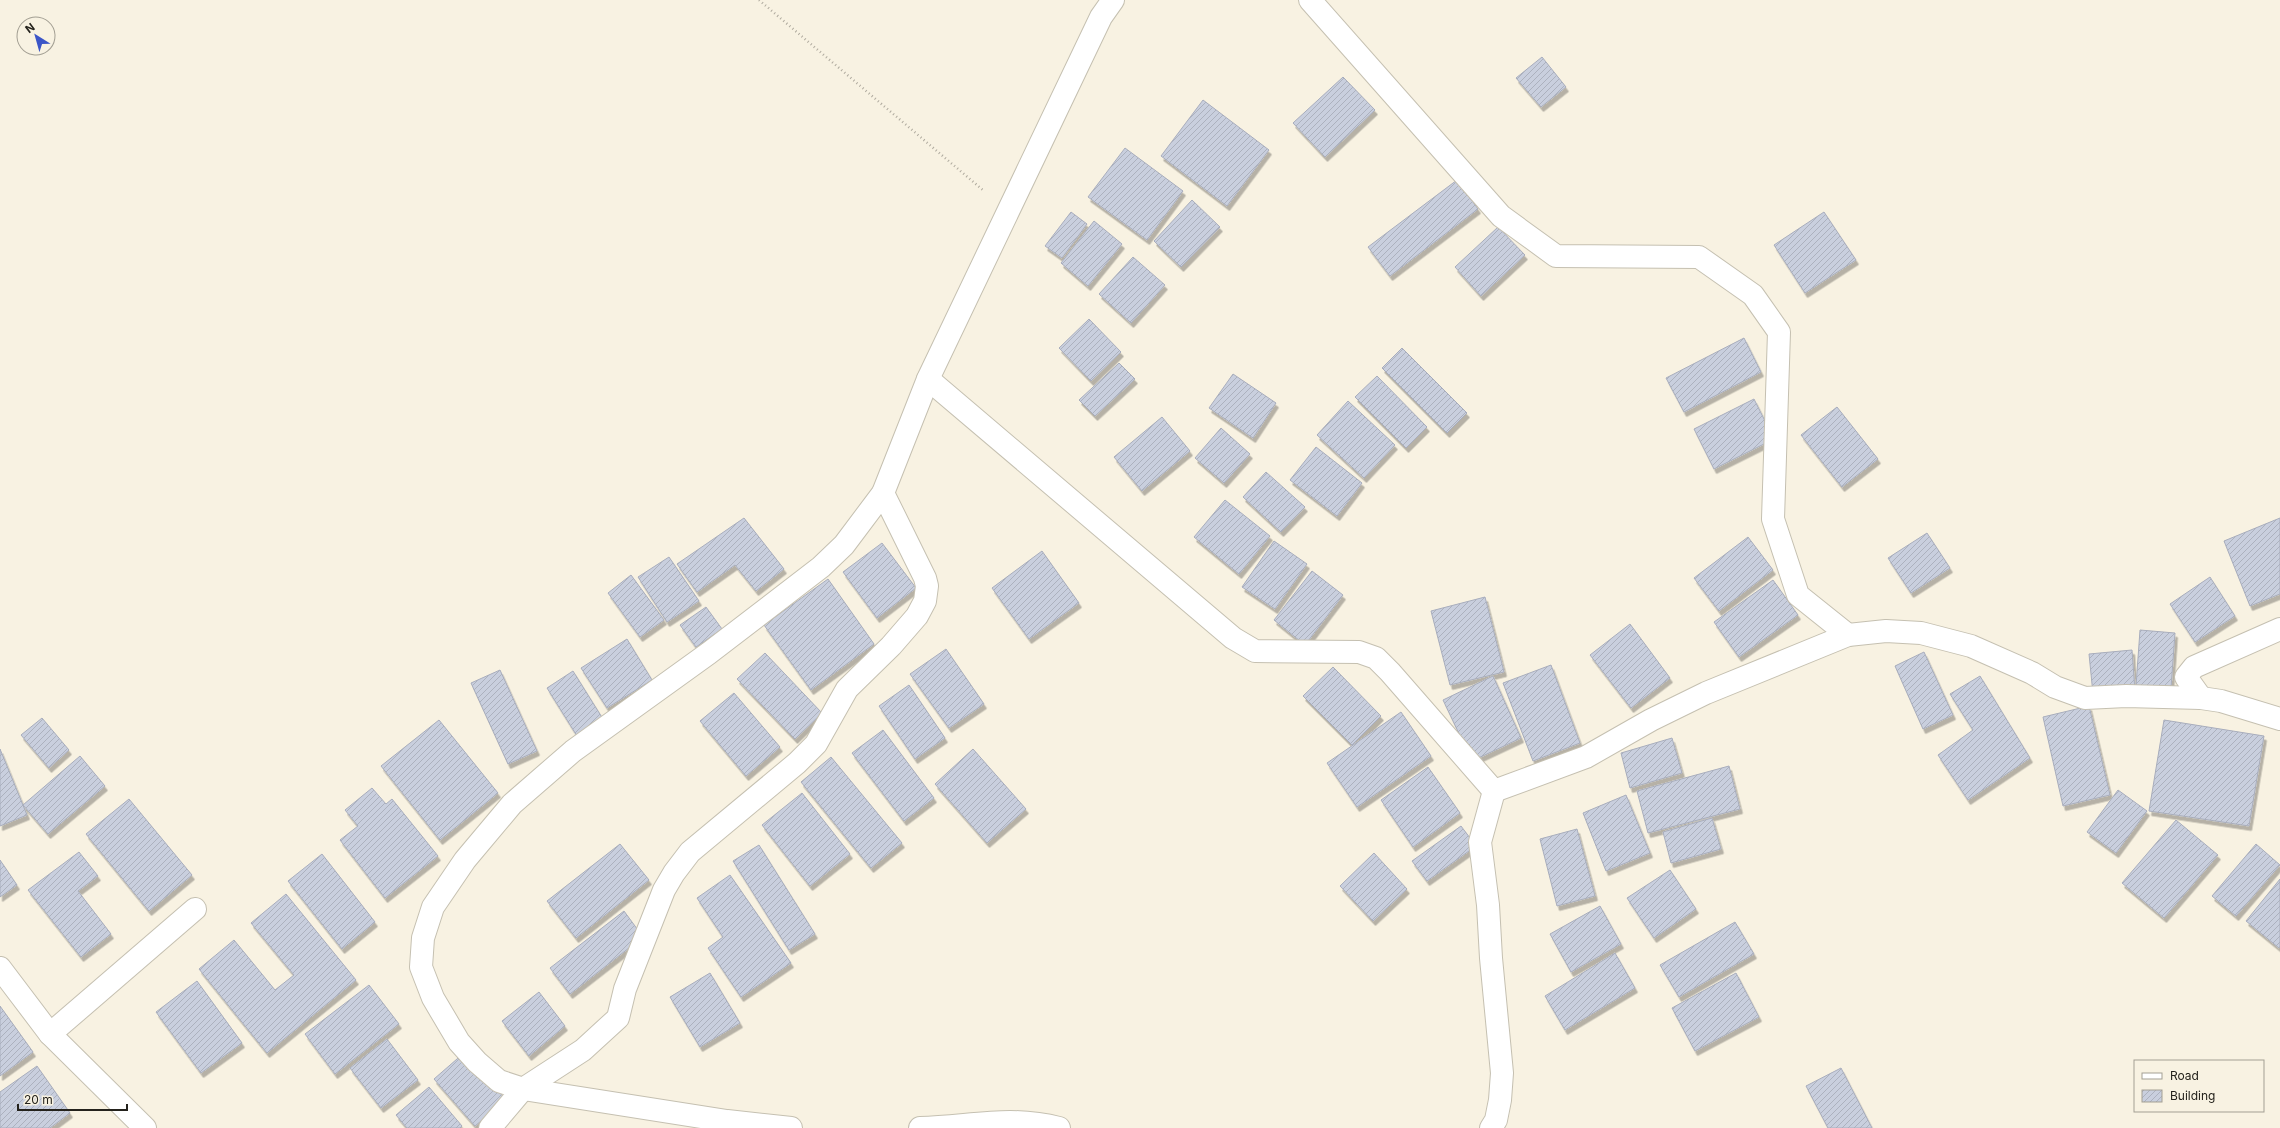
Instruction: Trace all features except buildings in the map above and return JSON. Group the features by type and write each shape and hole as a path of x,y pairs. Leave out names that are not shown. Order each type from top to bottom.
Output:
{"street":[{"path":"791,1128 727,1121 523,1089 499,1081 477,1062 459,1042 433,998 421,967 423,938 432,907 465,860 512,804 573,751 709,653 821,567 844,545 883,493 920,404 928,379 1101,17 1113,0"},
{"path":"1310,0 1501,216 1556,256 1699,257 1753,294 1779,332 1773,519 1798,595 1848,635"},
{"path":"928,379 1233,638 1255,650 1359,652 1376,658 1390,672 1494,792"},
{"path":"490,1128 523,1089 583,1050 618,1018 625,989 664,890 674,873 690,852 797,763 816,744 846,689 891,646 917,616 925,601 927,586 925,578 883,493"},
{"path":"2200,698 2186,676 2194,667 2280,629"},
{"path":"1494,792 1586,757 1651,720 1706,693 1848,635 1886,632 1921,633 1971,646 2032,673 2055,687 2085,698 2126,696 2200,698 2221,701 2280,719"},
{"path":"1491,1128 1496,1120 1500,1100 1502,1074 1491,958 1488,905 1480,842 1494,792"},
{"path":"50,1034 195,909"},
{"path":"0,968 50,1034 145,1128"},
{"path":"920,1128 998,1121 1044,1124 1059,1128"}],"path":[{"path":"759,0 1009,212"}]}
